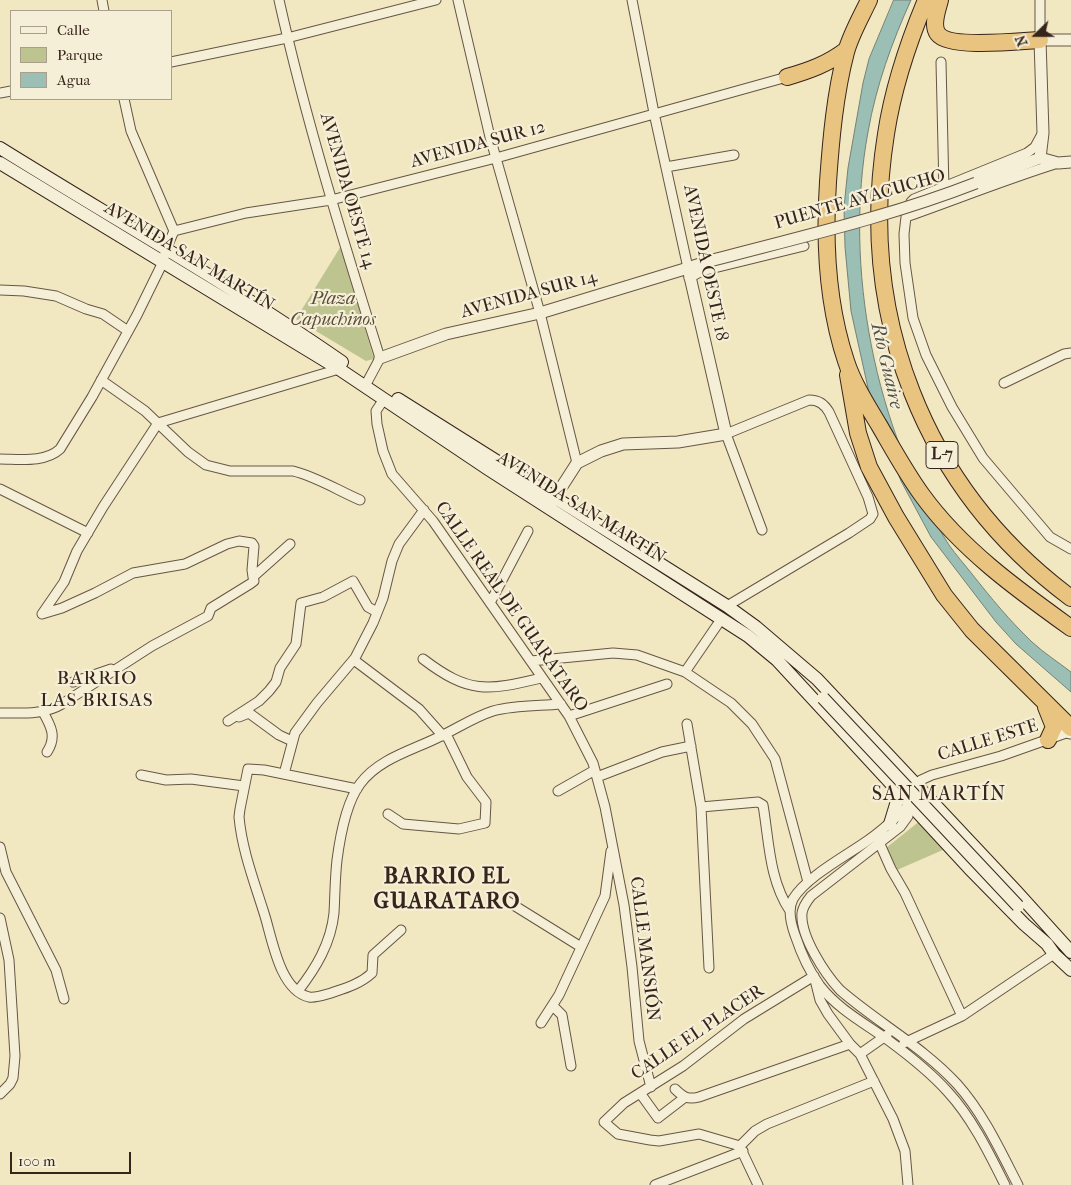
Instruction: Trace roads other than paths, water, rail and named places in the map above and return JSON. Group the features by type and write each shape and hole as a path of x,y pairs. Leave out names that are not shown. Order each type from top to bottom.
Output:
{"highway":[{"name":"L-7","path":"869,0 846,50 834,113 826,221 828,270 833,310 846,363 898,459 923,497 953,532 974,552 1014,587 1071,628"},
{"name":"L-7","path":"926,0 908,47 898,81 890,112 884,149 879,238 888,313 906,377 917,406 958,481 986,518 1035,569 1071,598"},
{"path":"940,0 936,13 936,30 938,35 946,40 961,43 1040,40"},
{"path":"787,77 819,66 836,58 846,50"},
{"path":"846,363 849,391 862,447 869,467 896,518 953,608 972,630 1071,728"},
{"path":"1042,700 1054,727 1048,740"}],"main road":[{"name":"AVENIDA SAN MARTÍN","path":"0,148 284,322 367,383 774,642 817,678 1071,952"},
{"name":"AVENIDA SAN MARTÍN","path":"0,162 339,369 367,383 384,399 488,469 552,502"},
{"name":"AVENIDA SAN MARTÍN","path":"725,612 748,636 777,660 910,804 1024,924 1071,970"},
{"path":"774,642 823,698 1023,910 1062,942"},
{"path":"777,660 813,687"},
{"path":"890,824 897,801 894,786"},
{"path":"1023,910 1051,949"}],"street":[{"name":"AVENIDA OESTE 14","path":"279,0 287,38 331,200 380,358"},
{"path":"172,62 287,38 436,0"},
{"path":"458,0 496,158 540,313 577,463"},
{"name":"AVENIDA OESTE 18","path":"632,0 654,113 726,434 762,530"},
{"path":"1040,0 1043,133 1040,158 1058,162 1071,162"},
{"path":"1040,40 1071,40"},
{"path":"941,62 943,186 946,203"},
{"name":"AVENIDA SUR 12","path":"174,231 246,213 331,200 496,158 787,77"},
{"path":"0,459 34,458 54,455 64,443 128,331 163,262 166,249 174,231 131,131 124,100"},
{"path":"1043,133 1031,151 914,199 911,202 906,217 904,234 905,264 913,318 926,355 952,407 983,458 1050,537 1071,549"},
{"path":"666,167 734,155"},
{"name":"PUENTE AYACUCHO","path":"689,273 706,262 943,196 1040,158"},
{"path":"906,217 1058,162"},
{"path":"689,273 804,246"},
{"name":"AVENIDA SUR 14","path":"380,358 446,334 540,313 689,273"},
{"path":"0,290 24,291 56,296 103,314 128,331"},
{"path":"1004,383 1064,354 1071,353"},
{"path":"367,383 380,358"},
{"path":"0,713 43,712 54,709 161,640 208,616 211,608 254,581 252,570 254,546 252,543 239,541 227,544 184,564 133,573 87,597 42,614 64,582 77,551 158,424 339,369"},
{"path":"100,380 145,410 188,452 206,465 230,471 293,471 322,481 360,500"},
{"name":"CALLE REAL DE GUARATARO","path":"384,399 376,411 382,451 392,474 424,510 569,716 590,756 612,843"},
{"path":"552,502 577,463 601,451 623,444 678,442 726,434 809,400 821,402 829,412 868,497 873,514 870,519 725,612 686,672"},
{"path":"0,489 88,533"},
{"path":"284,774 292,741 301,724 354,660 378,612 392,561 399,544 424,510"},
{"path":"490,603 528,531"},
{"path":"253,577 290,544"},
{"path":"292,741 278,735 249,713 231,720 259,702 276,682 280,668 296,644 301,604 323,597 353,581 368,607 378,612"},
{"path":"531,661 592,654 624,653 666,664 686,672 712,689 742,713 752,724 775,759 808,882"},
{"path":"423,659 460,682 482,688 506,686 541,678"},
{"path":"354,660 419,709 444,735 470,782 486,802 485,823 459,829 409,825 400,823 388,814"},
{"path":"73,682 121,666"},
{"path":"569,716 667,684"},
{"path":"298,991 318,964 329,934 334,915 337,860 340,842 349,807 357,789 368,776 386,762 444,735 460,725 492,712 561,704"},
{"path":"43,712 52,728 53,734 47,752"},
{"path":"687,724 702,807 709,968"},
{"name":"CALLE ESTE","path":"916,784 932,775 1001,756 1066,733 1071,734"},
{"path":"558,791 596,774 662,752 691,746"},
{"path":"357,789 264,770 248,769 239,817 250,870 280,966 289,982 298,991 308,996 313,997 356,985 372,973 373,955 401,930"},
{"path":"141,775 166,780 192,779 244,786"},
{"path":"916,784 904,822 811,896 802,911 802,918 815,955 830,979 852,1000 908,1041 941,1069 968,1097 991,1134 1018,1185"},
{"path":"702,807 758,802 763,805 774,876 781,897 790,911"},
{"path":"908,1185 907,1160 902,1139 894,1119 860,1054 850,1044 820,1000 814,976 792,929 790,911 792,900 808,882 890,824 910,804"},
{"path":"879,842 891,869 909,901 962,1016"},
{"path":"541,1023 552,1006 605,896 612,843"},
{"name":"CALLE MANSIÓN","path":"612,843 629,934 639,1041 650,1087"},
{"path":"0,847 3,873 56,970 64,999"},
{"path":"506,902 581,947"},
{"path":"0,918 9,960 15,1056 13,1078 0,1094"},
{"path":"897,1048 962,1016 1051,949"},
{"path":"814,976 832,999 933,1078 958,1105 981,1140 1005,1185"},
{"name":"CALLE EL PLACER","path":"742,1149 699,1134 660,1141 618,1134 604,1122 624,1103 684,1066 744,1019 814,976"},
{"path":"552,1006 562,1015 571,1066"},
{"path":"860,1054 883,1037 894,1032"},
{"path":"674,1089 684,1098 692,1099 850,1044"},
{"path":"654,1185 742,1149 755,1130 767,1124 874,1081"},
{"path":"640,1093 658,1118 684,1098"},
{"path":"742,1149 758,1185"}],"water":[{"path":"894,0 911,0 885,64 875,98 861,184 860,237 863,291 871,346 884,399 902,451 923,499 949,545 1016,626 1037,646 1071,672 1071,692 1016,644 996,622 931,537 901,481 872,406 851,311 845,247 844,207 848,168 863,83 869,59"}],"district":[{"name":"BARRIO LAS BRISAS","path":"97,690"},
{"name":"SAN MARTÍN","path":"939,795"},
{"name":"BARRIO EL GUARATARO","path":"447,890"}],"park label":[{"name":"Plaza Capuchinos","path":"333,310"}],"water label":[{"name":"Río Guaire","path":"886,366"}]}
